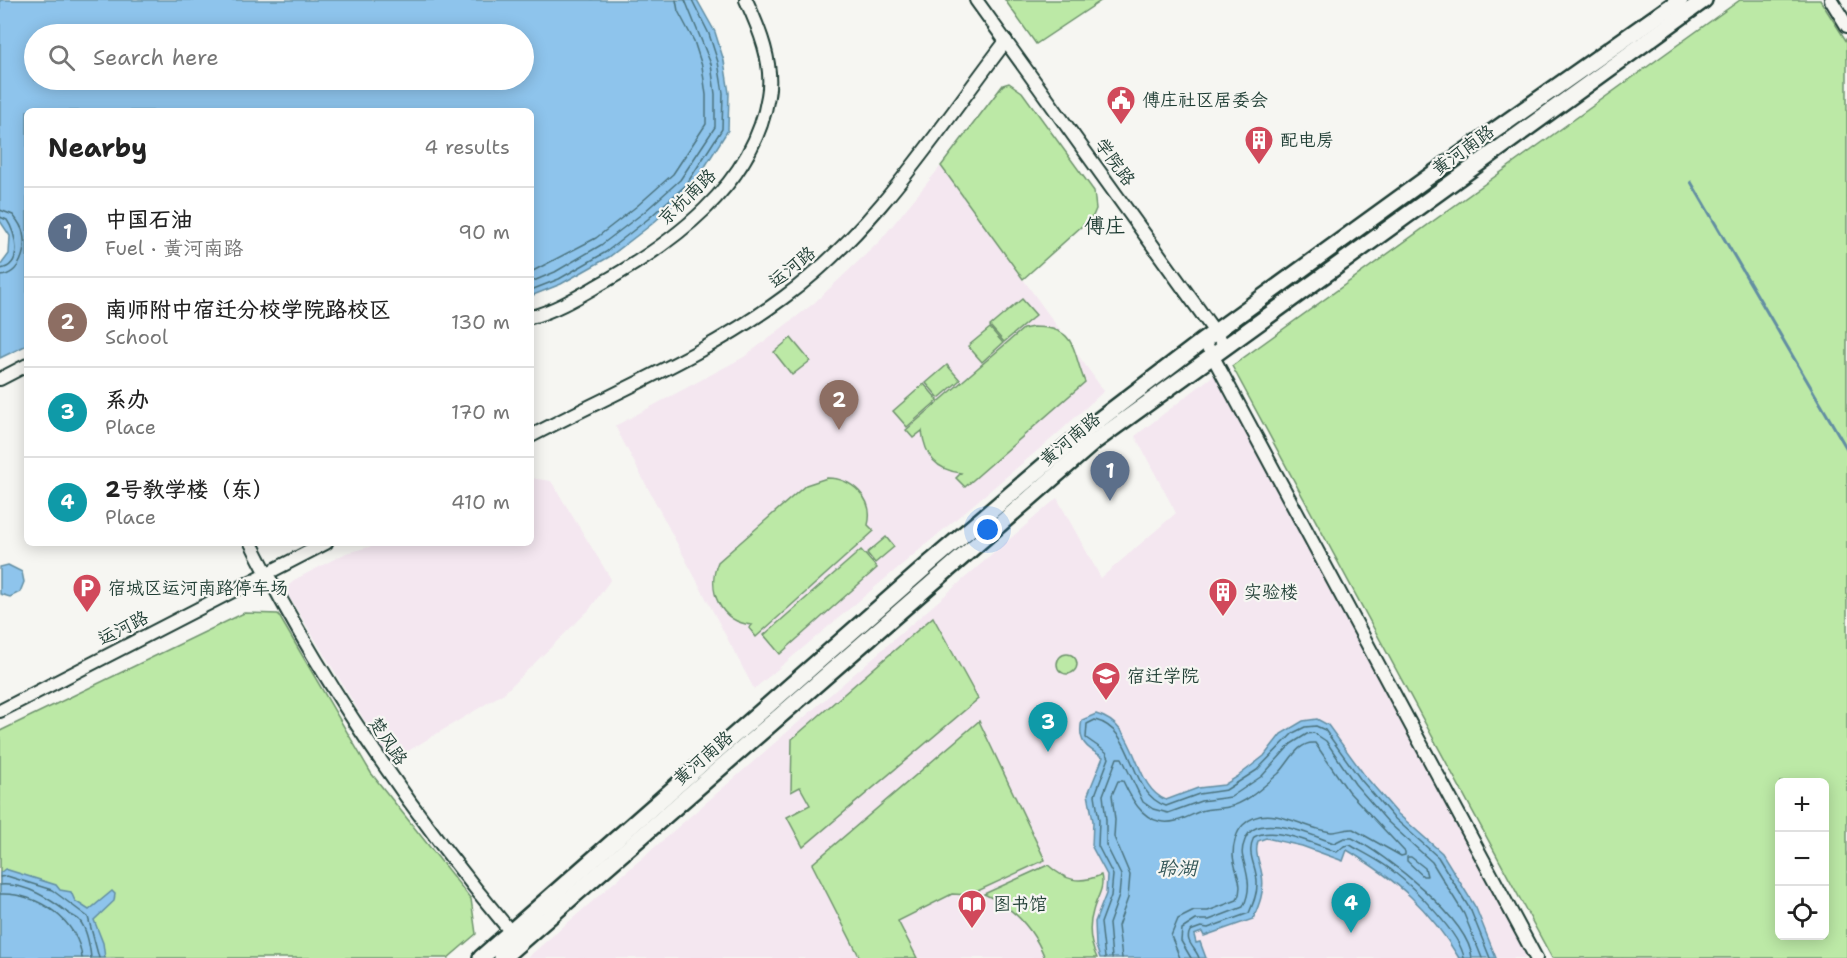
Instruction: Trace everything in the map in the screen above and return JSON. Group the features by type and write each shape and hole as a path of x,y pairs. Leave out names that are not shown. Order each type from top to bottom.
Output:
{"main road":[{"name":"黄河南路","path":"502,958 515,938 937,556 1086,430 1210,336 1680,0"},
{"name":"黄河南路","path":"481,958 515,938 1094,442 1704,0"}],"street":[{"name":"京杭南路","path":"534,316 588,291 658,249 717,198 739,170 757,135 769,95 766,56 755,19 746,0"},
{"name":"学院路","path":"976,0 1210,336 1226,346"},
{"path":"1831,0 1847,26"},
{"name":"运河路","path":"534,434 717,340 784,297 823,266 857,233 889,196 1006,41"},
{"path":"1210,336 1212,355 1536,958"},
{"path":"0,379 24,367"},
{"name":"楚风路","path":"253,546 351,719 388,773 515,938"},
{"name":"运河路","path":"0,711 320,546"}],"shaded area":[{"path":"941,166 1104,391 1056,435 754,689 615,426 744,357 813,304 879,242"},
{"name":"宿迁学院","path":"1214,375 1532,958 527,958 1057,498 1101,578 1176,513 1135,436"},
{"path":"534,478 551,481 611,579 589,610 504,693 390,762 286,592 286,588 296,579 346,553 373,546 534,546"}],"green space":[{"path":"1005,0 1102,0 1036,44"},
{"path":"1740,0 1820,0 1847,42 1847,958 1552,958 1232,366"},
{"path":"1009,83 1022,92 1094,191 1096,209 1093,216 1023,279 941,166 1003,85"},
{"path":"1022,299 1036,315 1004,342 990,326"},
{"path":"990,328 1003,343 982,362 968,346"},
{"path":"1048,328 1066,336 1071,342 1085,382 965,487 956,478 961,473 945,469 933,460 926,448 922,431 913,438 906,430 1023,329"},
{"path":"791,338 810,361 792,375 774,352"},
{"path":"947,365 960,380 939,398 926,383"},
{"path":"924,384 938,400 907,427 893,411"},
{"path":"827,478 845,482 859,491 868,506 868,525 874,531 756,637 749,628 752,625 732,618 718,603 714,583 718,562 806,485"},
{"path":"886,537 894,547 875,563 867,553"},
{"path":"861,550 877,568 780,654 764,635"},
{"path":"244,613 278,614 371,773 471,899 476,934 448,958 0,958 0,731"},
{"path":"933,617 978,699 803,847 787,817 810,805 800,787 791,792 792,739"},
{"path":"1067,654 1074,657 1077,664 1074,671 1067,674 1060,671 1057,664 1060,657"},
{"path":"979,721 1045,860 969,895 952,894 898,921 917,958 860,958 812,864"},
{"path":"1048,865 1067,878 1079,880 1101,875 1101,889 1091,917 1090,929 1091,941 1097,958 1045,958 1035,937 1021,920 1005,905 984,894"}],"water":[{"path":"0,0 697,0 715,32 724,61 729,93 728,130 691,189 652,224 609,257 561,284 534,295 534,108 24,108 24,346 0,358 0,266 9,254 10,236 0,221"},
{"path":"8,565 22,572 24,582 20,592 10,597 0,594 0,567"},
{"name":"聆湖","path":"1096,714 1110,721 1121,731 1147,782 1155,793 1166,800 1198,788 1224,785 1264,756 1281,734 1303,721 1317,719 1328,725 1365,776 1397,813 1442,853 1476,908 1496,958 1459,958 1436,924 1410,896 1382,873 1347,850 1343,861 1302,846 1266,838 1258,841 1257,846 1263,887 1253,919 1204,936 1202,932 1194,935 1196,943 1200,942 1206,958 1100,958 1096,946 1095,922 1106,894 1107,875 1092,847 1093,821 1088,794 1103,757 1084,743 1081,733 1082,720"},
{"path":"5,869 71,892 75,901 89,910 112,891 115,894 114,901 94,920 103,943 105,958 0,958 0,873"}],"waterway":[{"path":"1691,182 1847,449"}],"place":[{"name":"傅庄社区居委会","path":"1121,126"},
{"name":"配电房","path":"1259,166"},
{"name":"南师附中宿迁分校学院路校区","path":"839,430"},
{"name":"中国石油","path":"1110,501"},
{"name":"宿城区运河南路停车场","path":"87,614"},
{"name":"实验楼","path":"1223,618"},
{"name":"宿迁学院","path":"1106,702"},
{"name":"系办","path":"1048,752"},
{"name":"图书馆","path":"972,930"},
{"name":"2号教学楼（东）","path":"1351,933"}],"district":[{"name":"傅庄","path":"1105,226"}]}
